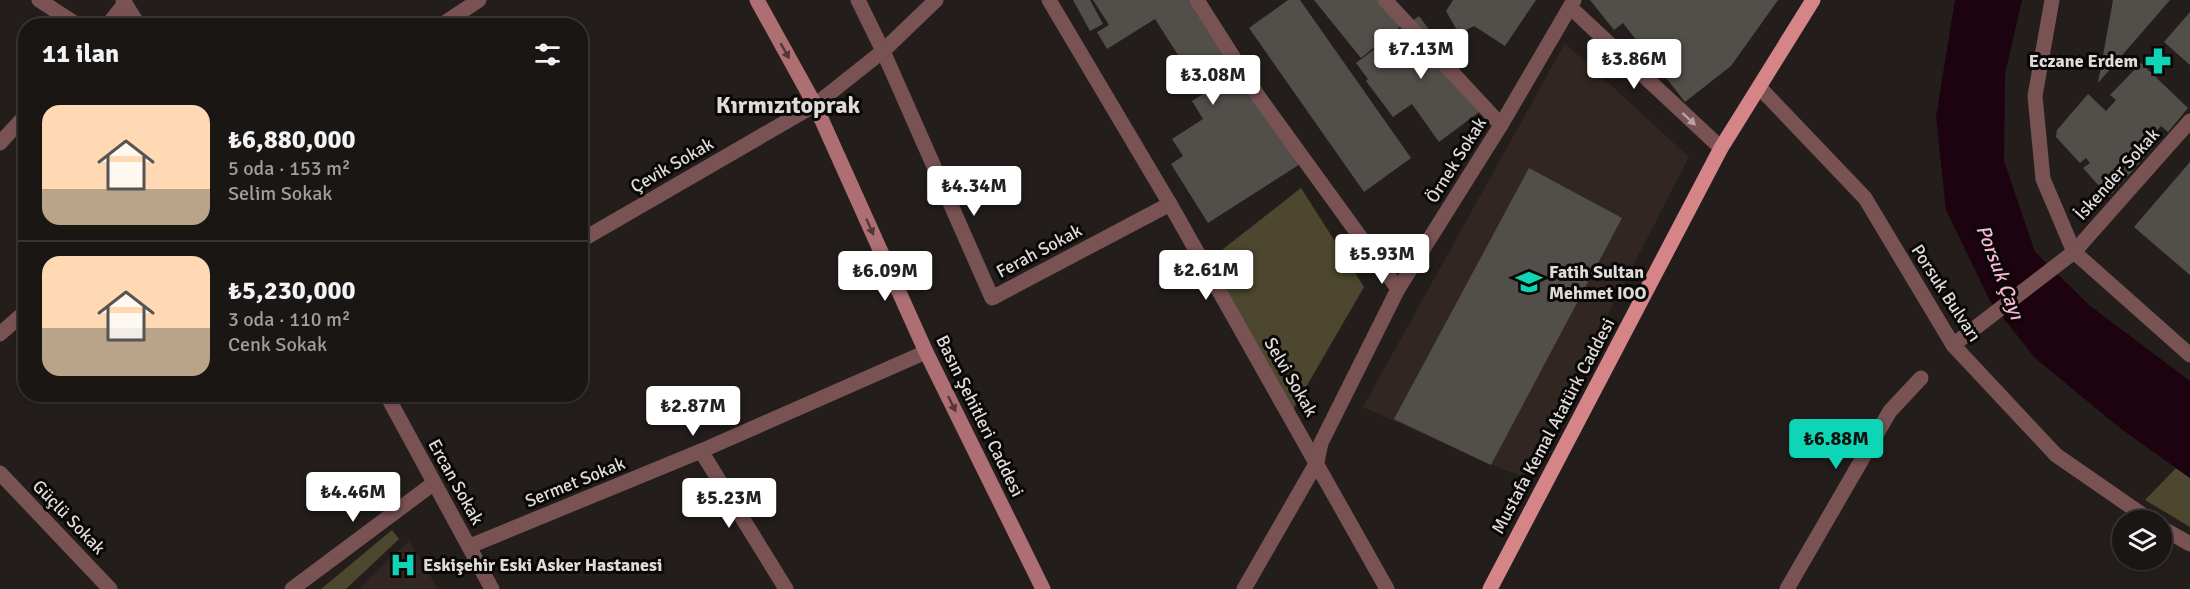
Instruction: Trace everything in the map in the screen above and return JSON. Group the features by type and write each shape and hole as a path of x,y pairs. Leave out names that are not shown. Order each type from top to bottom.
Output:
{"main road":[{"name":"Basın Şehitleri Caddesi","path":"757,0 815,105 926,352 1043,589"},
{"name":"Mustafa Kemal Atatürk Caddesi","path":"1490,589 1721,148 1813,0"}],"street":[{"path":"39,0 67,18"},
{"path":"452,18 478,0"},
{"name":"Ferah Sokak","path":"858,0 883,51 992,298 1170,204"},
{"name":"Çevik Sokak","path":"588,236 815,105 883,51 936,0"},
{"name":"Selvi Sokak","path":"1049,0 1170,204 1387,589"},
{"path":"1197,0 1258,96 1398,289"},
{"path":"1385,0 1501,125"},
{"path":"2052,0 2035,96 2043,179 2074,252 2190,355"},
{"path":"112,18 124,2 134,18"},
{"name":"Örnek Sokak","path":"1244,589 1317,462 1321,442 1398,289 1501,125 1571,2 1721,148"},
{"name":"Porsuk Bulvarı","path":"1760,88 1865,198 1953,345 2055,455 2135,510"},
{"name":"İskender Sokak","path":"1953,345 2074,252 2190,122"},
{"path":"0,143 18,124"},
{"path":"0,334 18,318"},
{"name":"Sermet Sokak","path":"470,546 701,451 926,352"},
{"path":"1787,589 1890,411 1921,378"},
{"name":"Ercan Sokak","path":"390,402 492,589"},
{"path":"701,451 786,589"},
{"name":"Güçlü Sokak","path":"0,473 110,589"},
{"path":"292,589 434,483"},
{"path":"2172,534 2190,544"}],"shaded area":[{"name":"Fatih Sultan Mehmet IOO","path":"1565,43 1689,157 1524,477 1491,465 1363,407"},
{"path":"1301,188 1364,287 1291,413 1204,264"},
{"path":"2176,468 2190,478 2190,527 2172,516 2172,510 2162,510 2145,500"},
{"path":"392,530 399,539 346,589 321,589"},
{"name":"Eskişehir Eski Asker Hastanesi","path":"409,541 438,589 358,589"}],"water":[{"name":"Porsuk Çayı","path":"1955,0 2022,0 2005,74 2004,161 2035,252 2089,305 2190,381 2190,478 2120,428 2035,358 1990,301 1946,210 1936,117"}],"building":[{"path":"1073,0 1090,0 1103,24 1090,31"},
{"path":"1093,0 1204,0 1305,161 1208,223 1171,164 1183,156 1172,139 1203,119 1192,101 1203,94 1155,19 1107,49 1097,32 1109,25"},
{"path":"1288,0 1300,0 1411,158 1364,192 1249,28"},
{"path":"1314,0 1378,0 1400,27 1361,58"},
{"path":"1453,0 1536,0 1505,46 1474,26 1459,34 1446,11"},
{"path":"1590,0 1778,0 1731,66 1685,102 1623,23 1614,30"},
{"path":"2113,0 2170,0 2098,83"},
{"path":"2190,12 2190,65 2164,42"},
{"path":"1419,16 1486,107 1439,142 1412,104 1393,117 1366,81 1368,79 1356,63"},
{"path":"2141,63 2188,108 2168,132 2161,126 2153,135 2159,141 2109,197 2083,168 2090,163 2086,158 2080,163 2056,137 2057,130 2088,94 2106,111 2116,100 2110,95"},
{"path":"2190,162 2190,275 2134,227"},
{"path":"1529,168 1622,218 1491,465 1394,419"}],"place":[{"name":"Eczane Erdem","path":"2158,61"},
{"name":"Fatih Sultan Mehmet IOO","path":"1529,282"},
{"name":"Eskişehir Eski Asker Hastanesi","path":"403,565"}],"district":[{"name":"Kırmızıtoprak","path":"788,105"}]}
